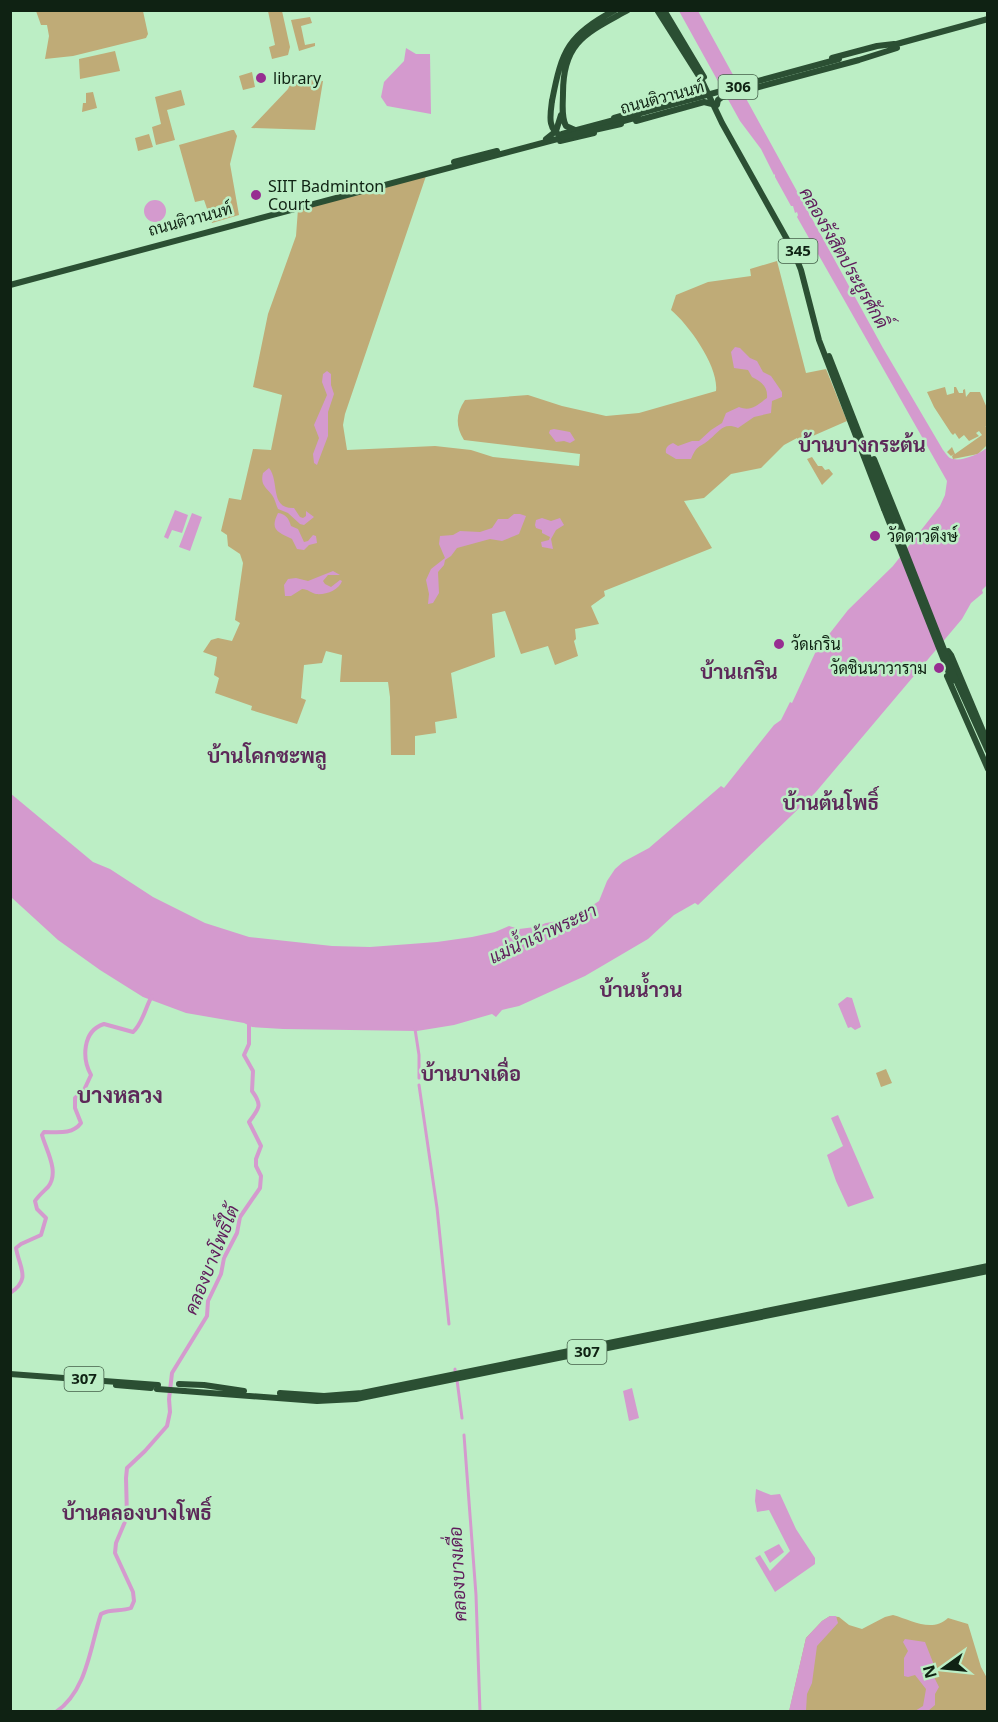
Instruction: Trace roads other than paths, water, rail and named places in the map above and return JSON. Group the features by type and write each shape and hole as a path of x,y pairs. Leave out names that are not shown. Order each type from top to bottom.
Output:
{"main road":[{"path":"615,10 583,30 562,58 552,101 550,123 553,131 567,138 621,124 638,116"},
{"path":"561,125 561,75 564,60 575,41 593,26 620,10"},
{"path":"546,139 561,125 563,75 573,47 587,33 628,10"},
{"path":"660,10 705,82"},
{"name":"345","path":"660,10 662,19 705,82"},
{"name":"345","path":"660,10 705,82 716,106 798,250 822,337 849,410 987,760"},
{"name":"ถนนติวานนท์","path":"477,158 538,144 987,21"},
{"path":"583,30 593,26"},
{"name":"ถนนติวานนท์","path":"538,144 568,140 690,101 702,93 705,82 713,90 745,82 765,81 859,60 896,46"},
{"name":"ถนนติวานนท์","path":"10,284 690,101 707,101 716,106 718,100 724,96 744,91 765,81"},
{"name":"306","path":"745,82 746,87 752,88"},
{"name":"ถนนติวานนท์","path":"582,129 638,116"},
{"path":"561,125 582,129"},
{"path":"849,410 868,444 903,531 899,536 892,534 857,445 849,410"},
{"path":"987,743 951,655 945,651 940,658 987,769"},
{"path":"973,725 987,743"},
{"path":"973,725 978,748"},
{"name":"345","path":"973,725 987,751"},
{"name":"307","path":"848,1297 987,1266"},
{"name":"307","path":"10,1376 244,1393 317,1401 356,1400 639,1339 987,1271"}],"water":[{"name":"แม่น้ำเจ้าพระยา","path":"679,11 698,11 883,348 943,450 950,458 964,459 987,448 987,585 982,590 983,593 971,603 962,619 815,793 698,905 695,903 674,915 648,939 585,976 519,1006 502,1010 496,1017 492,1014 454,1025 417,1031 252,1027 244,1023 186,1013 143,997 58,940 11,897 10,793 93,862 110,869 153,897 205,923 249,937 332,946 370,947 437,942 495,932 509,926 519,929 558,921 587,909 599,901 615,869 649,848 721,786 724,788 774,725 781,720 790,702 792,703 816,651 848,610 893,566 940,506 945,495 947,481 797,217 797,212 795,213 791,206 761,149 740,121"},
{"path":"406,48 416,54 430,54 431,114 387,106 381,97 384,82 404,61"},
{"path":"155,200 163,203 166,211 163,219 155,222 147,219 144,211 147,203"},
{"path":"735,347 740,348 750,358 757,361 763,372 771,376 782,392 782,397 772,401 771,413 754,417 738,428 725,427 697,448 691,459 676,459 666,453 666,448 670,445 673,443 678,446 699,441 722,423 726,413 739,407 750,408 767,398 764,385 752,377 748,370 734,368 731,352"},
{"path":"327,371 331,374 334,394 328,412 328,436 317,465 314,463 313,454 319,438 314,425 327,395 322,382 323,374"},
{"path":"554,429 570,432 575,440 570,443 556,442 549,433"},
{"path":"269,468 281,504 294,508 300,517 306,516 306,511 314,517 304,525 288,513 278,509 262,480 263,473"},
{"path":"175,510 188,515 182,533 172,530 168,539 164,537"},
{"path":"192,513 202,517 190,551 179,547"},
{"path":"278,513 288,519 291,526 298,529 304,542 313,535 316,536 317,543 309,545 304,550 297,549 292,539 275,527"},
{"path":"514,514 526,516 519,534 502,541 490,539 457,548 445,560 438,572 439,593 433,603 428,604 429,594 426,580 431,569 445,558 439,544 440,536 453,535 460,531 480,532 492,528 498,519 508,519"},
{"path":"542,518 551,521 560,518 564,525 556,530 551,539 553,549 542,547 541,542 549,540 550,537 536,528 536,520"},
{"path":"333,571 340,575 328,575 323,581 325,584 331,587 340,580 342,581 332,591 316,594 302,589 291,596 285,596 284,585 288,579 308,581"},
{"path":"847,997 852,998 861,1027 855,1030 848,1028 838,1004"},
{"path":"838,1115 874,1198 848,1207 827,1155 843,1146 831,1118"},
{"path":"632,1388 639,1418 629,1421 623,1391"},
{"path":"756,1489 771,1495 780,1494 796,1529 815,1558 815,1564 775,1592 755,1558 760,1555 770,1571 790,1551 769,1510 757,1512"},
{"path":"779,1544 784,1552 770,1563 764,1552"},
{"path":"830,1616 836,1616 838,1623 817,1646 812,1683 807,1694 806,1711 789,1711 806,1638"},
{"path":"905,1639 925,1642 934,1665 932,1673 939,1687 935,1694 935,1705 928,1711 915,1711 923,1706 926,1689 915,1675 904,1676 904,1658 908,1651 903,1642"}],"waterway":[{"path":"10,1293 17,1288 22,1278 16,1248 41,1235 46,1218 37,1209 35,1201 48,1187 53,1175 42,1135 44,1132 69,1131 81,1123 75,1108 75,1098 84,1090 91,1075 85,1054 91,1033 104,1024 133,1032 142,1020 152,996"},
{"name":"คลองบางโพธิ์ใต้","path":"56,1712 75,1692 81,1680 101,1614 131,1608 134,1601 133,1592 115,1553 116,1543 127,1517 127,1468 167,1426 172,1373 207,1316 208,1301 221,1274 224,1258 237,1233 240,1217 260,1188 261,1176 256,1166 256,1159 261,1146 249,1122 259,1104 252,1091 253,1071 244,1055 249,1044 249,1023"},
{"name":"คลองบางเดื่อ","path":"415,1029 419,1055 419,1078"},
{"name":"คลองบางเดื่อ","path":"419,1085 437,1208 449,1324"},
{"name":"คลองบางเดื่อ","path":"457,1380 462,1418"},
{"name":"คลองบางเดื่อ","path":"464,1435 476,1595 480,1712"}],"place":[{"name":"library","path":"261,78"},
{"name":"SIIT Badminton Court","path":"256,195"},
{"name":"วัดดาวดึงษ์","path":"875,536"},
{"name":"วัดเกริน","path":"779,644"},
{"name":"วัดชินนาวาราม","path":"939,668"}],"district":[{"name":"บ้านบางกระต้น","path":"862,445"},
{"name":"บ้านเกริน","path":"739,672"},
{"name":"บ้านโคกชะพลู","path":"267,756"},
{"name":"บ้านต้นโพธิ์","path":"831,803"},
{"name":"บ้านน้ำวน","path":"641,990"},
{"name":"บ้านบางเดื่อ","path":"471,1074"},
{"name":"บางหลวง","path":"120,1095"},
{"name":"บ้านคลองบางโพธิ์","path":"137,1513"}],"water label":[{"name":"คลองรังสิตประยูรศักดิ์","path":"844,258"}]}
